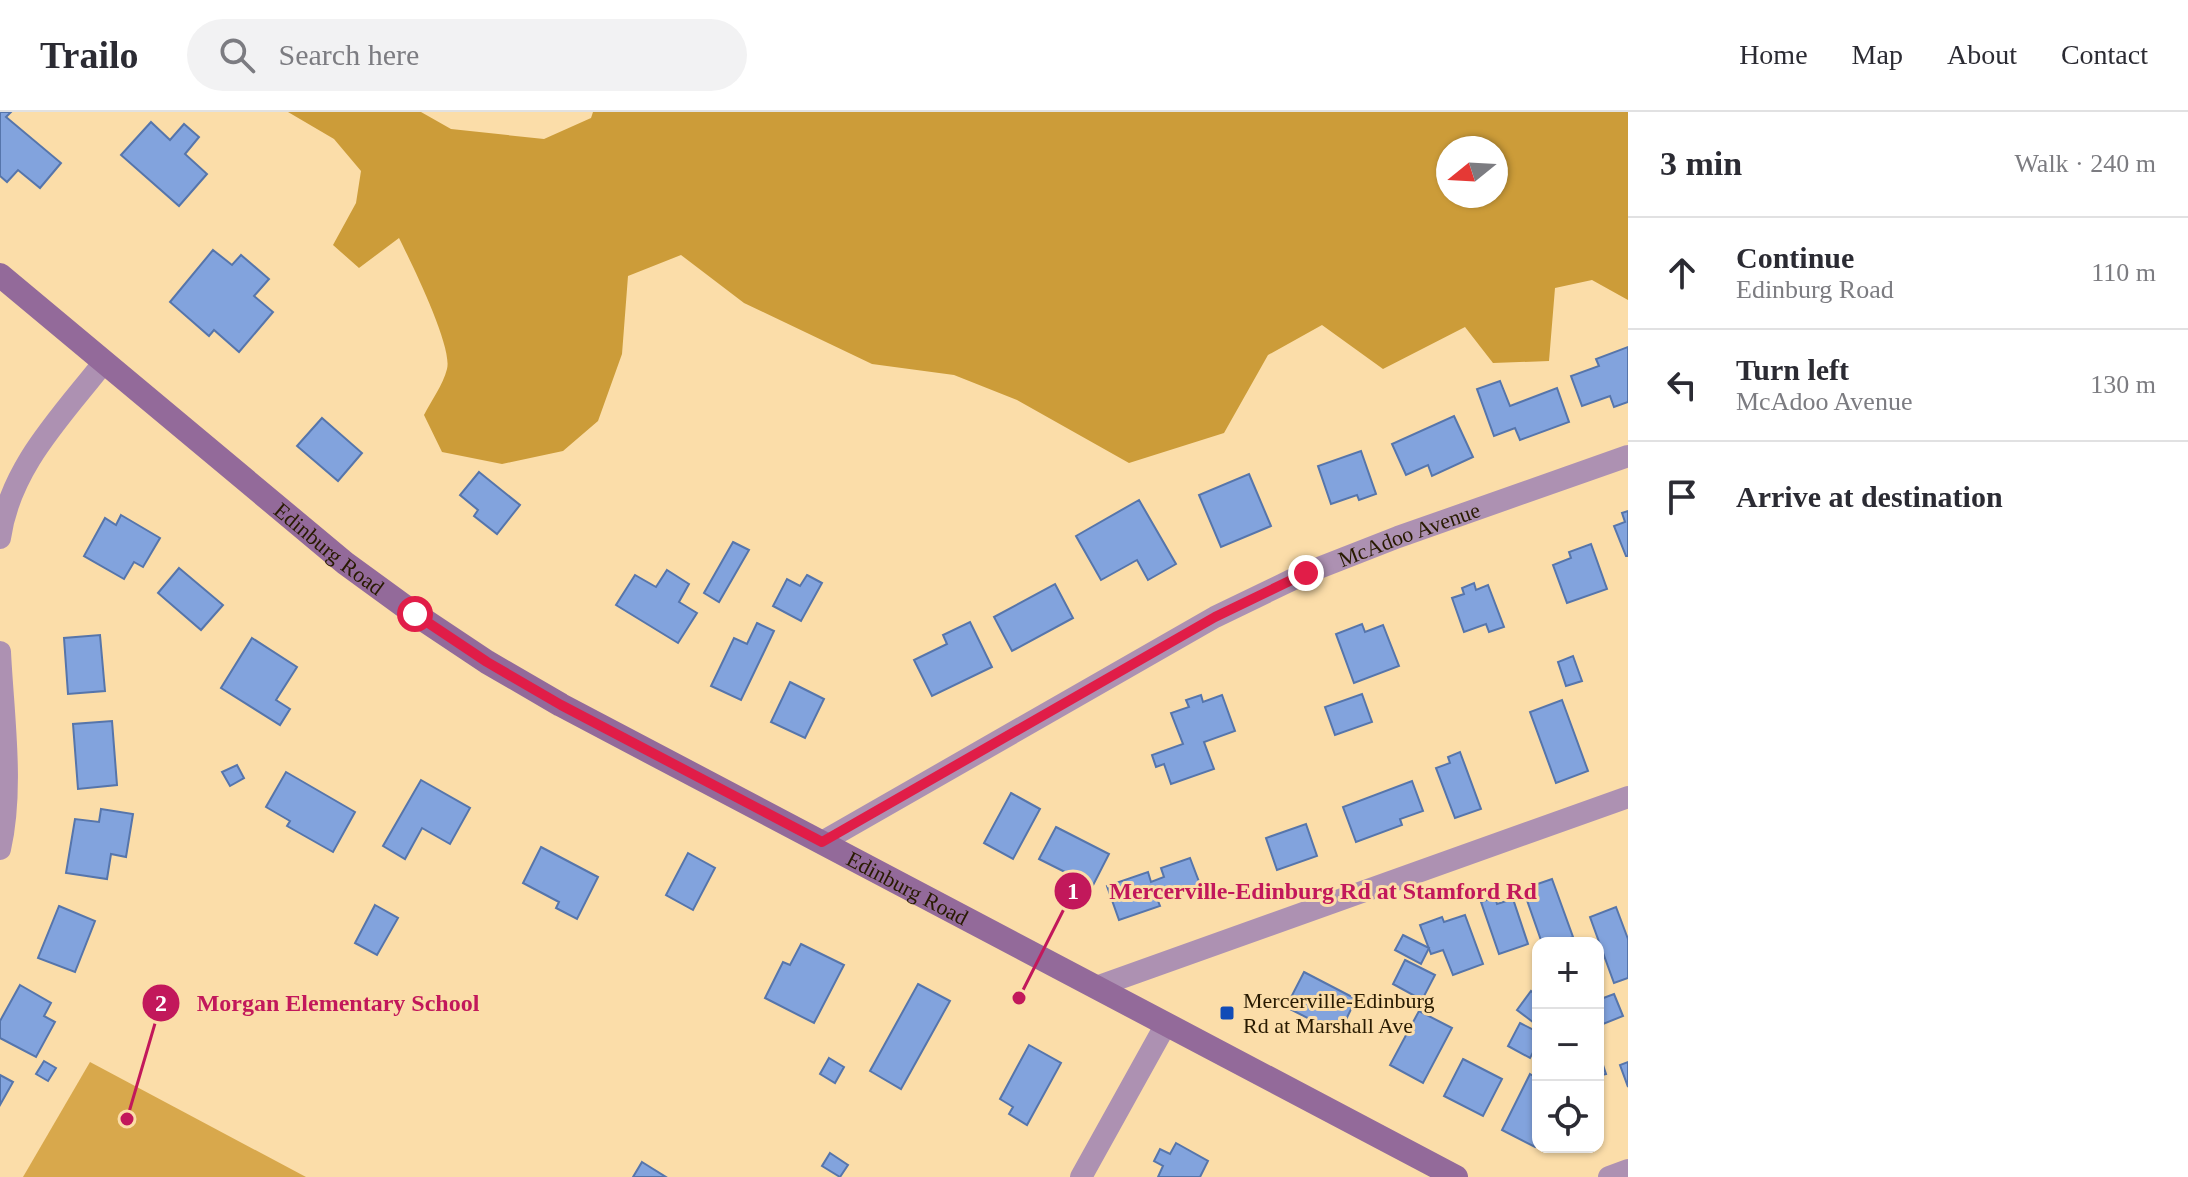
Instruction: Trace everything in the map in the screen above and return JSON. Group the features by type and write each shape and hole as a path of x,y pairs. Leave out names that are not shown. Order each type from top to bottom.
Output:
{"main road":[{"name":"Edinburg Road","path":"0,275 345,563 487,662 561,705 1456,1177"}],"street":[{"path":"0,538 13,490 32,452 104,362"},
{"name":"McAdoo Avenue","path":"822,842 1215,617 1306,573 1398,537 1628,456"},
{"path":"0,652 7,786 0,849"},
{"path":"1096,987 1628,797"},
{"path":"1081,1177 1166,1024"},
{"path":"1609,1177 1628,1170"}],"shaded area":[{"path":"288,112 421,112 451,129 544,139 591,118 593,112 1628,112 1628,300 1592,280 1555,288 1549,361 1493,363 1465,327 1383,369 1322,325 1268,355 1224,433 1129,463 1017,400 954,375 872,364 744,303 681,255 628,276 622,354 598,421 563,451 502,464 442,452 424,415 445,375 447,358 430,304 399,238 359,268 333,245 356,203 361,171 334,139"},
{"path":"90,1062 306,1177 23,1177"}],"building":[{"path":"0,112 11,112 6,117 61,163 40,188 18,170 7,182 0,176"},
{"path":"151,122 170,140 184,124 199,137 185,154 207,174 179,206 121,155"},
{"path":"213,250 232,265 241,255 269,279 254,296 273,312 239,352 214,330 209,336 170,302"},
{"path":"1628,347 1628,402 1614,407 1610,396 1582,406 1571,376 1599,366 1596,359"},
{"path":"1500,381 1510,406 1557,388 1569,422 1520,440 1515,428 1494,436 1477,389"},
{"path":"1454,416 1473,457 1432,476 1428,465 1406,475 1392,444"},
{"path":"322,418 362,453 338,481 297,446"},
{"path":"1361,451 1376,494 1359,500 1357,495 1331,504 1318,466"},
{"path":"479,472 520,505 497,534 474,516 478,510 460,495"},
{"path":"1249,474 1271,526 1221,547 1199,495"},
{"path":"1139,500 1176,564 1148,580 1137,560 1101,580 1076,536"},
{"path":"1628,511 1626,556 1614,526 1625,522 1622,513"},
{"path":"121,515 160,538 143,567 134,562 124,579 84,556 105,518 116,525"},
{"path":"733,542 749,550 719,602 704,593"},
{"path":"1591,544 1607,589 1567,603 1553,565 1571,558 1569,552"},
{"path":"179,568 223,605 201,630 158,593"},
{"path":"667,570 689,584 679,602 697,613 678,643 616,605 635,575 656,587"},
{"path":"807,575 822,583 801,621 773,606 787,579 800,586"},
{"path":"1474,583 1476,590 1488,585 1504,627 1489,632 1486,624 1464,632 1452,598 1464,594 1462,588"},
{"path":"1055,584 1073,618 1012,651 994,617"},
{"path":"970,622 992,667 932,696 914,660 947,644 943,635"},
{"path":"757,623 774,631 741,700 711,686 734,638 747,644"},
{"path":"1362,624 1365,632 1383,625 1399,666 1354,683 1336,634"},
{"path":"100,635 105,691 68,694 64,638"},
{"path":"252,638 297,667 276,700 290,709 280,725 221,688"},
{"path":"1573,656 1582,681 1566,686 1558,662"},
{"path":"790,682 824,699 805,738 771,722"},
{"path":"1362,694 1372,722 1335,735 1325,707"},
{"path":"1201,695 1203,702 1222,695 1235,731 1204,742 1214,769 1171,784 1164,764 1156,767 1152,755 1183,744 1171,713 1189,707 1186,700"},
{"path":"1562,700 1588,771 1556,783 1530,712"},
{"path":"112,721 117,785 78,789 73,724"},
{"path":"1460,752 1481,809 1455,818 1436,768 1450,763 1448,757"},
{"path":"237,765 244,778 230,786 222,772"},
{"path":"286,772 355,812 333,852 287,826 290,821 266,807"},
{"path":"421,780 470,808 450,844 422,828 405,859 383,846"},
{"path":"1412,781 1423,811 1400,819 1402,825 1356,842 1343,807"},
{"path":"1011,793 1040,809 1013,859 984,843"},
{"path":"101,809 133,814 126,857 111,854 107,879 66,873 75,819 99,822"},
{"path":"1306,824 1317,856 1277,870 1266,838"},
{"path":"1056,827 1109,854 1087,897 1061,885 1067,873 1039,859"},
{"path":"541,847 598,877 577,919 556,908 559,902 523,883"},
{"path":"688,853 715,868 693,910 666,895"},
{"path":"1190,858 1201,887 1171,898 1169,892 1156,896 1160,906 1119,920 1107,886 1148,872 1151,882 1164,877 1161,868"},
{"path":"1552,879 1573,937 1540,937 1523,889"},
{"path":"1495,897 1497,904 1513,899 1528,944 1499,954 1481,902"},
{"path":"375,905 398,918 377,955 355,943"},
{"path":"59,906 95,921 75,972 38,958"},
{"path":"1616,907 1628,939 1628,978 1614,983 1604,956 1604,937 1597,937 1590,917"},
{"path":"1465,915 1483,964 1453,975 1443,950 1431,954 1420,925 1442,917 1444,922"},
{"path":"1403,935 1429,948 1421,964 1395,950"},
{"path":"801,944 844,965 814,1023 765,998 783,962 790,965"},
{"path":"1405,960 1435,975 1422,1000 1393,984"},
{"path":"1304,972 1356,999 1339,1034 1286,1007"},
{"path":"918,984 950,1001 901,1089 870,1071"},
{"path":"20,985 51,1003 44,1016 55,1022 36,1057 0,1038 0,1021"},
{"path":"1531,991 1532,1021 1517,1010"},
{"path":"1614,994 1623,1016 1604,1024 1604,998"},
{"path":"1419,1011 1452,1028 1423,1083 1390,1065"},
{"path":"1520,1023 1532,1029 1530,1058 1508,1046"},
{"path":"1029,1045 1061,1063 1027,1125 1009,1114 1013,1107 1000,1099"},
{"path":"829,1058 844,1067 835,1083 820,1074"},
{"path":"1463,1059 1502,1079 1483,1116 1444,1096"},
{"path":"44,1061 56,1068 48,1081 36,1074"},
{"path":"1628,1062 1628,1087 1620,1065"},
{"path":"1530,1074 1532,1145 1502,1130"},
{"path":"0,1075 13,1082 0,1105"},
{"path":"1176,1143 1208,1161 1200,1177 1158,1177 1163,1166 1154,1161 1160,1149 1170,1154"},
{"path":"830,1153 848,1165 840,1177 822,1166"},
{"path":"642,1162 666,1177 633,1177"}],"place":[{"name":"Mercerville-Edinburg Rd at Stamford Rd","path":"1019,998"},
{"name":"Mercerville-Edinburg Rd at Marshall Ave","path":"1227,1013"},
{"name":"Morgan Elementary School","path":"127,1119"}],"route":[{"path":"415,614 487,662 561,705 822,842 1215,617 1306,573"}]}
